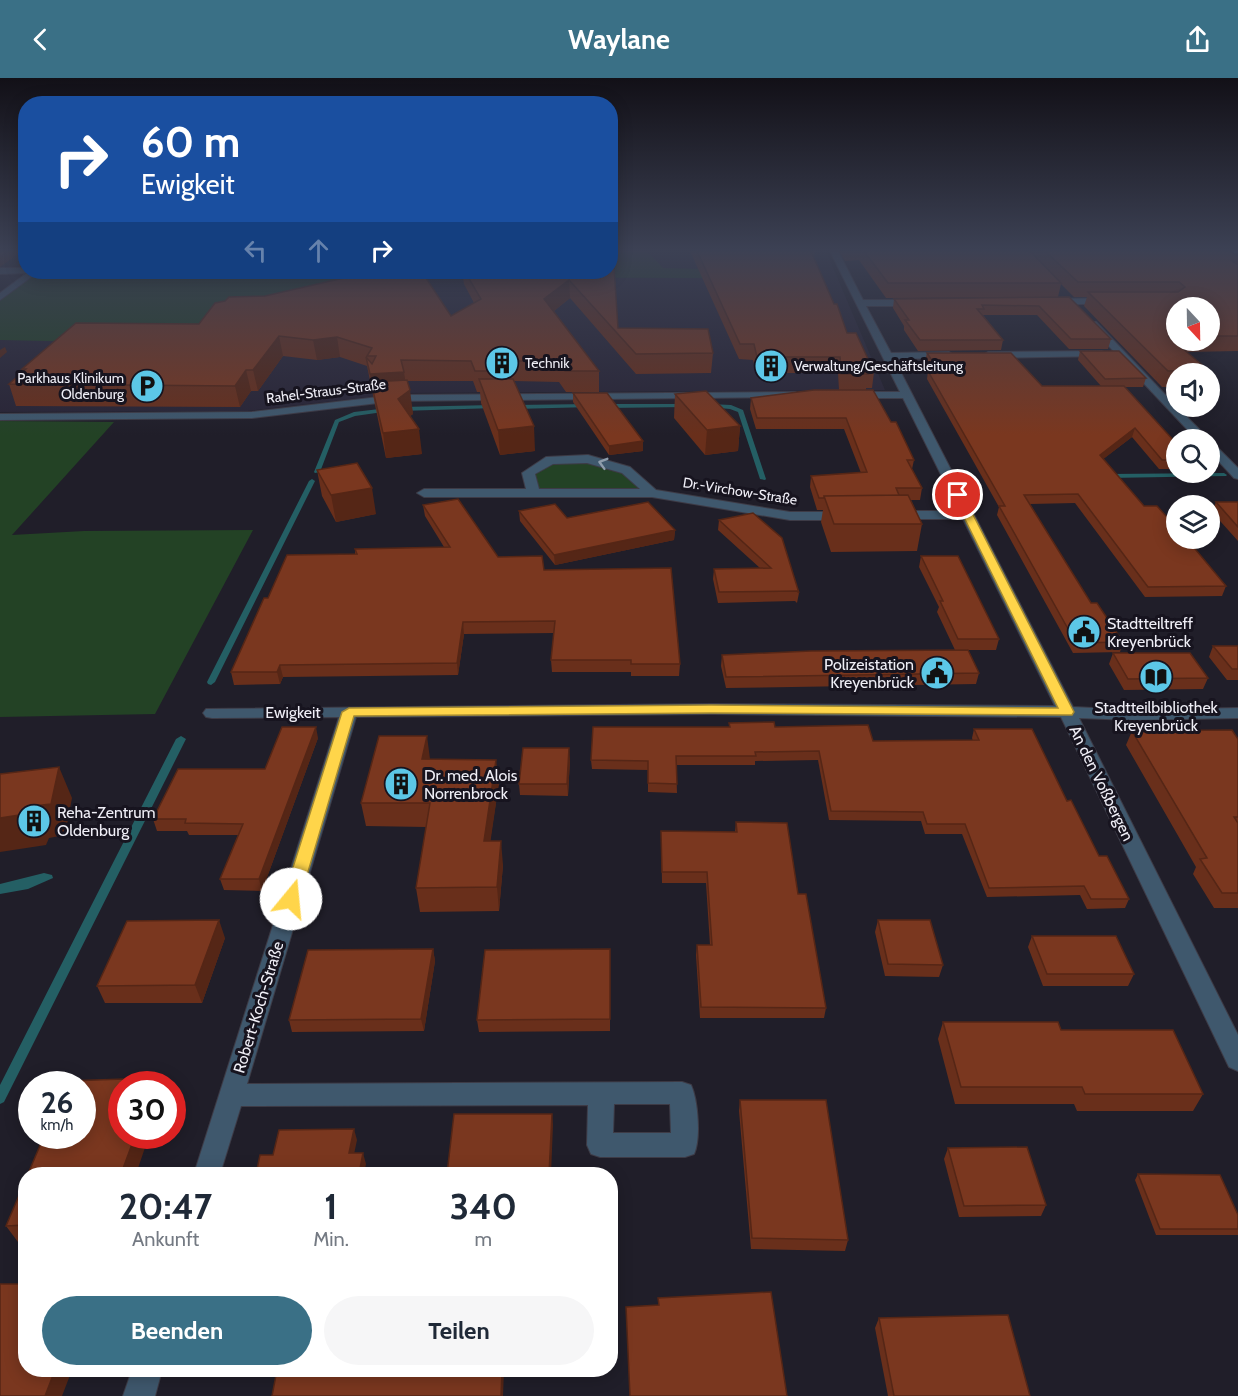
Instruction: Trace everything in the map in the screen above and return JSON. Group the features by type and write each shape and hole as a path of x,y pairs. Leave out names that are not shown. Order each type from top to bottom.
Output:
{"street":[{"name":"An den Voßbergen","path":"865,313 1067,712 1238,1060"},
{"path":"1086,318 1194,429"},
{"path":"972,355 1122,354"},
{"path":"888,356 961,355"},
{"name":"Rahel-Straus-Straße","path":"0,417 252,415 395,398 804,395"},
{"path":"845,395 908,395"},
{"path":"1220,456 1238,475"},
{"path":"533,493 528,473 550,460 588,459 626,470 652,493"},
{"name":"Dr.-Virchow-Straße","path":"424,493 652,493 790,516 861,516"},
{"path":"885,516 967,515"},
{"name":"Ewigkeit","path":"212,713 711,709 1067,712 1133,715 1238,713"},
{"name":"Robert-Koch-Straße","path":"209,1167 349,712"},
{"name":"Robert-Koch-Straße","path":"231,1095 601,1093"},
{"path":"139,1396 145,1377"}],"shaded area":[{"path":"0,313 852,313 885,390 403,393 248,411 0,412"},
{"path":"0,313 251,313 230,320 90,342 0,340"},
{"path":"0,421 114,422 12,535 84,531 253,530 155,714 0,717"},
{"path":"588,459 626,470 652,493 533,493 528,473 550,460"},
{"path":"44,873 52,875 53,878 28,889 0,894 0,884"}],"building":[{"path":"208,313 449,313 451,316 457,313 554,313 599,371 565,371 559,361 504,361 509,371 475,371 471,361 401,360 404,372 370,374 366,357 372,364 376,356 367,356 372,348 337,337 313,340 279,336 253,370 246,370 235,386 9,384 26,369 22,369 76,323 199,324"},
{"path":"598,313 617,313 618,328 708,329 713,353 636,354"},
{"path":"725,313 840,313 847,333 856,333 874,372 841,374 840,357 757,357 754,344 740,344"},
{"path":"904,313 980,313 1003,340 920,340 905,320 909,320"},
{"path":"1045,313 1085,313 1111,339 1071,339"},
{"path":"1109,313 1166,313 1166,351 1186,351 1200,363 1166,363 1166,369"},
{"path":"1220,313 1238,313 1238,336 1220,336"},
{"path":"1080,351 1119,351 1146,378 1105,379"},
{"path":"927,353 1011,353 1042,386 1124,386 1166,432 1166,460 1162,460 1135,428 1100,455 1144,506 1157,506 1166,516 1166,549 1195,549 1226,586 1148,587 1078,494 1024,495 1091,603 1097,603 1123,642 1076,643 999,506 1005,506 928,371 939,371"},
{"path":"479,379 513,379 534,426 498,430"},
{"path":"407,380 410,390 398,399 419,429 383,433 371,382"},
{"path":"814,390 873,390 891,422 896,422 914,460 907,460 922,488 896,488 899,495 824,496 824,498 819,498 811,476 867,472 846,418 757,418 751,398"},
{"path":"706,391 740,426 707,430 675,394"},
{"path":"573,393 607,393 643,441 609,446"},
{"path":"357,463 372,488 331,495 317,470"},
{"path":"908,495 922,524 834,524 824,496"},
{"path":"458,499 498,557 542,556 544,570 671,568 680,664 631,664 631,660 551,660 555,621 463,622 457,663 280,665 277,672 231,672 264,598 268,598 287,555 357,554 355,549 450,547 423,505"},
{"path":"648,502 675,530 554,555 519,511 555,504 567,518"},
{"path":"1220,502 1238,502 1238,527 1220,507"},
{"path":"753,513 782,538 799,593 797,591 719,592 714,569 771,568 719,520"},
{"path":"921,556 958,556 999,639 958,639"},
{"path":"1213,646 1238,646 1238,669 1232,669"},
{"path":"968,650 979,673 726,677 722,655 811,651"},
{"path":"1113,653 1190,653 1208,678 1128,679"},
{"path":"774,722 775,727 868,725 873,741 979,740 974,729 1032,729 1067,801 1071,800 1099,856 1107,856 1129,899 1091,899 1084,886 989,888 965,824 927,824 923,812 831,811 819,751 755,752 756,756 676,756 677,784 648,783 648,761 591,760 593,727 730,727 729,723"},
{"path":"282,727 316,727 259,879 220,879 243,824 185,823 186,819 153,819 178,769 265,769"},
{"path":"1232,730 1238,739 1238,817 1234,817 1238,823 1238,893 1222,893 1200,859 1207,858 1132,731"},
{"path":"379,736 427,736 422,759 496,760 484,841 501,841 497,887 416,888 430,803 361,803"},
{"path":"523,748 569,748 567,784 519,784"},
{"path":"59,767 51,804 34,806 32,813 0,818 0,774"},
{"path":"736,822 787,823 798,894 806,894 826,1008 701,1007 697,945 712,945 707,872 662,872 661,831 737,832"},
{"path":"219,920 195,985 97,986 127,921"},
{"path":"878,920 930,920 943,965 888,964"},
{"path":"1032,936 1116,936 1134,974 1047,974"},
{"path":"433,949 421,1019 289,1020 308,950"},
{"path":"610,949 610,1019 477,1020 485,950"},
{"path":"943,1022 1058,1022 1061,1030 1173,1030 1203,1094 1085,1094 1082,1087 961,1087"},
{"path":"96,1080 108,1080 108,1149 130,1149 124,1167 31,1167 39,1149 96,1149"},
{"path":"740,1100 826,1100 848,1240 752,1238"},
{"path":"454,1114 552,1114 549,1167 448,1167"},
{"path":"354,1129 349,1153 363,1153 360,1167 257,1167 260,1155 273,1155 279,1130"},
{"path":"1027,1147 1046,1205 964,1206 948,1148"},
{"path":"1138,1174 1220,1175 1238,1215 1238,1229 1160,1229"},
{"path":"18,1198 18,1225 6,1226"},
{"path":"0,1284 18,1284 18,1377 52,1377 45,1396 0,1396"},
{"path":"771,1292 787,1396 630,1396 626,1307 659,1305 658,1298"},
{"path":"1008,1315 1030,1396 894,1396 879,1318"},
{"path":"276,1377 502,1377 501,1396 272,1396"}],"waterway":[{"path":"515,407 589,406"},
{"path":"605,406 685,406"},
{"path":"710,406 731,407 741,411 763,479"},
{"path":"401,409 493,407"},
{"path":"317,472 337,421 354,414 388,410"},
{"path":"1108,476 1224,475"},
{"path":"211,682 312,481"},
{"path":"0,1098 181,739"}],"place":[{"name":"Technik","path":"502,363"},
{"name":"Verwaltung/Geschäftsleitung","path":"771,366"},
{"name":"Parkhaus Klinikum Oldenburg","path":"147,386"},
{"name":"Stadtteiltreff Kreyenbrück","path":"1084,632"},
{"name":"Polizeistation Kreyenbrück","path":"937,673"},
{"name":"Stadtteilbibliothek Kreyenbrück","path":"1156,677"},
{"name":"Dr. med. Alois Norrenbrock","path":"401,784"},
{"name":"Reha-Zentrum Oldenburg","path":"34,821"}],"route":[{"path":"291,899 349,712 711,709 1067,712 958,495"}]}
